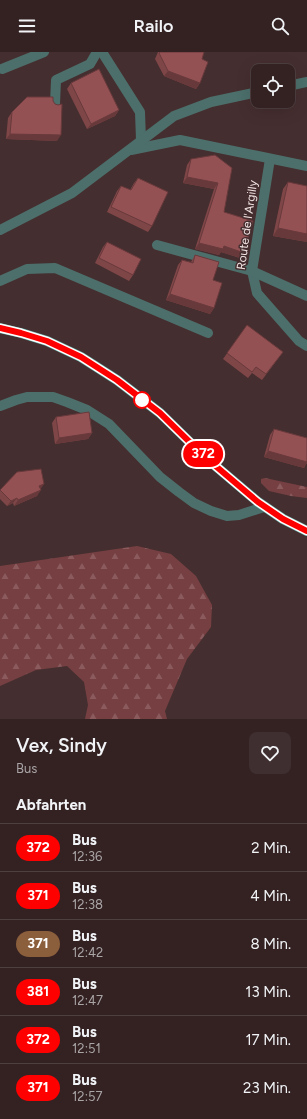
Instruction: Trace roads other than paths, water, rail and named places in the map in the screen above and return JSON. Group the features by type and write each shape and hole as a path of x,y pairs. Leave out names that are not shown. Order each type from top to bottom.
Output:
{"main road":[{"path":"0,328 47,341 81,357 117,380 160,413 205,457 264,506 283,519 307,531"}],"street":[{"path":"2,69 44,52"},
{"path":"55,104 56,80 90,64 97,52"},
{"path":"102,52 140,112 141,140"},
{"path":"295,85 307,82"},
{"path":"0,230 72,193 174,116 211,102 251,93"},
{"path":"127,151 180,140 307,166"},
{"name":"Route de l'Argilly","path":"270,159 252,271 257,293 299,341 307,346"},
{"path":"157,245 252,271 307,296"},
{"path":"0,281 27,269 55,268 208,332"},
{"path":"0,406 27,397 38,396 53,397 67,402 86,410 109,424 160,477 194,503 211,511 227,516 239,515 264,506"}]}
